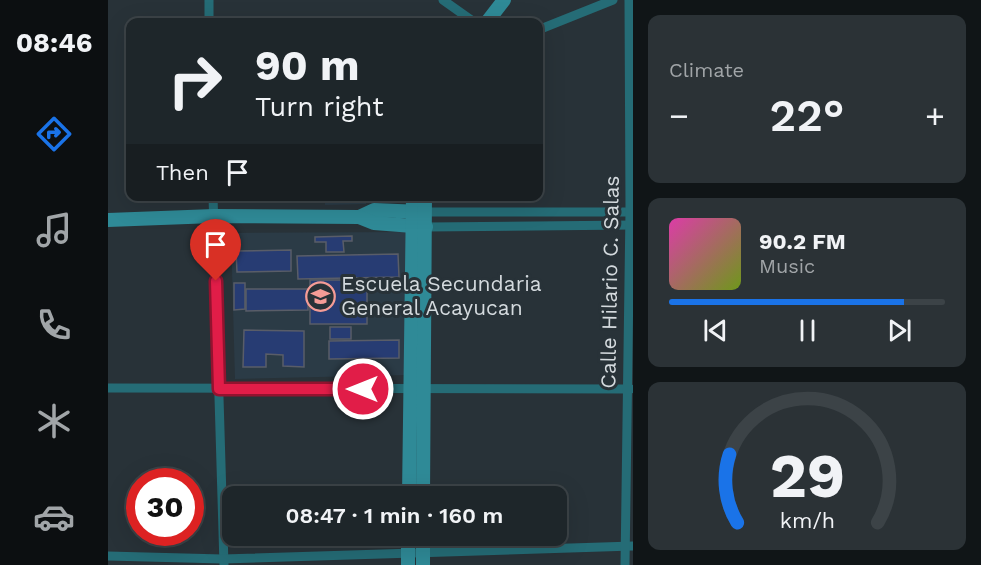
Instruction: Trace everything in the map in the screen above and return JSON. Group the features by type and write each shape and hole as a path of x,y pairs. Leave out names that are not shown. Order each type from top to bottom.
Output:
{"street":[{"path":"209,0 209,18"},
{"path":"443,0 477,18"},
{"path":"488,18 504,0"},
{"path":"543,28 614,0"},
{"name":"Calle Hilario C. Salas","path":"625,565 629,546 631,211 629,0"},
{"path":"213,201 224,562"},
{"path":"414,201 419,219"},
{"path":"423,486 418,389 419,219 424,201"},
{"path":"108,220 214,216 358,217 374,210 419,219 631,226"},
{"path":"419,219 631,211"},
{"path":"108,388 630,389"},
{"path":"410,486 418,389"},
{"path":"108,556 224,562 423,559 629,546"}],"shaded area":[{"path":"325,201 366,201 366,204 325,205"},
{"name":"Escuela Secundaria General Acayucan","path":"407,232 406,375 235,379 231,233"}],"building":[{"path":"352,236 352,241 343,241 344,252 326,252 326,242 315,242 315,237"},
{"path":"291,250 291,271 237,272 236,251"},
{"path":"398,254 399,277 298,279 297,256"},
{"path":"310,280 367,280 367,324 310,324"},
{"path":"234,283 245,283 245,309 234,310"},
{"path":"246,289 308,289 308,310 246,311"},
{"path":"330,327 351,327 351,339 330,339"},
{"path":"244,330 304,331 304,367 283,366 283,355 266,354 266,367 243,367"},
{"path":"399,340 399,358 329,359 329,341"}],"place":[{"name":"Escuela Secundaria General Acayucan","path":"320,296"}],"route":[{"path":"216,281 219,389 363,389"}]}
